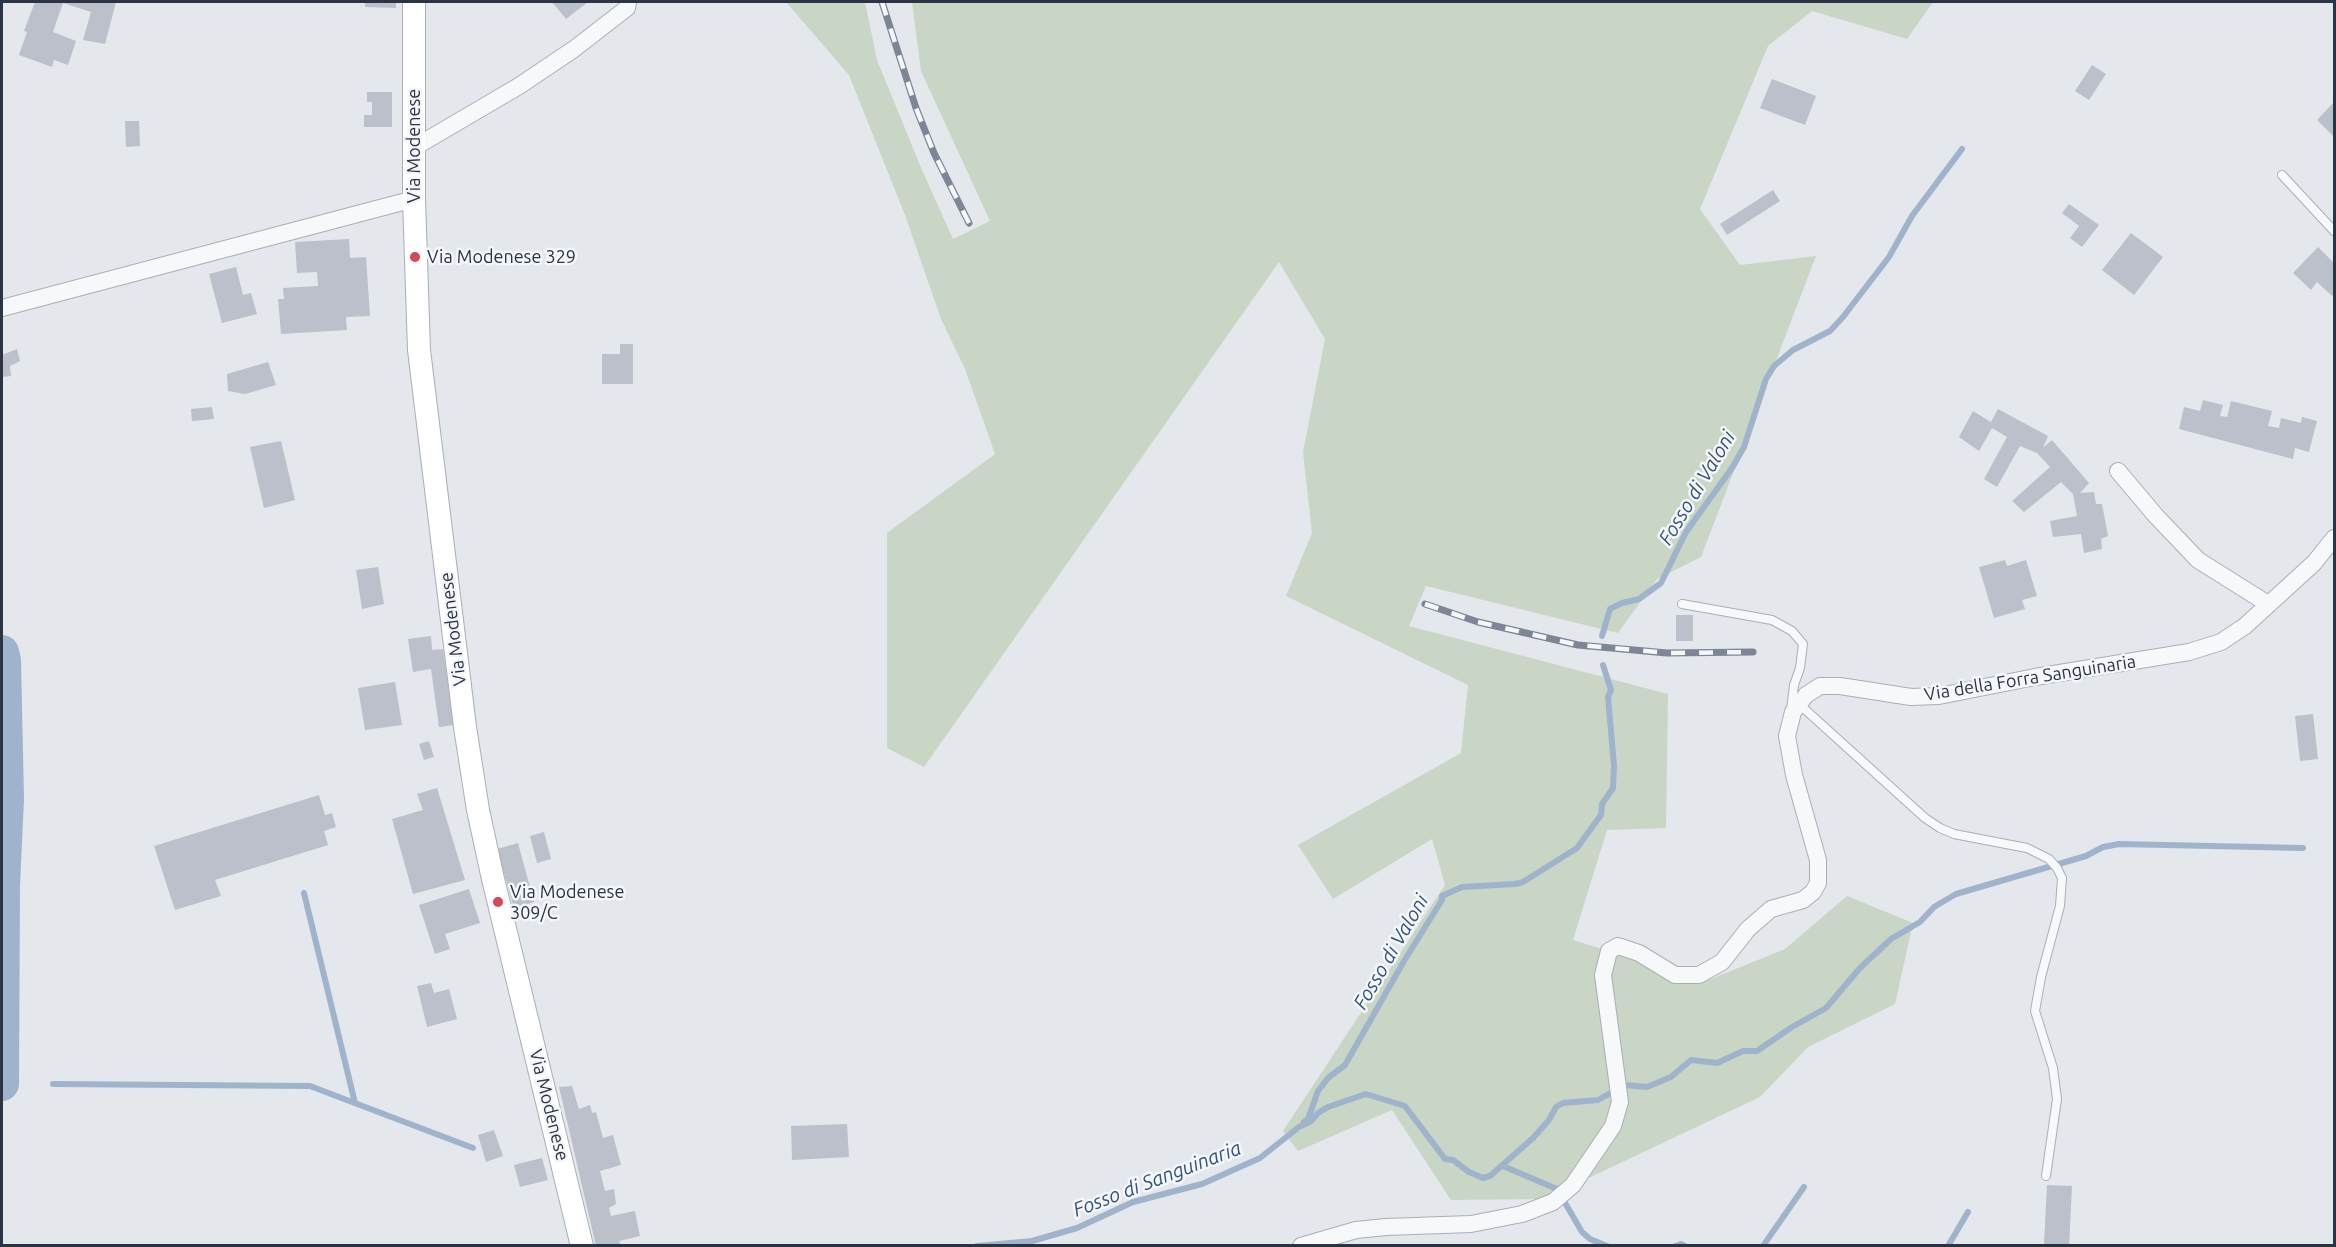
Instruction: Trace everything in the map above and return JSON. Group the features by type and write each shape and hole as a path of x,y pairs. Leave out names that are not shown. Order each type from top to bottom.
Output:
{"street":[{"name":"Via Modenese","path":"414,2 414,198 419,350 471,770 493,879 582,1245"},
{"path":"415,147 519,86 574,49 627,8 628,2"},
{"path":"2,308 414,198"},
{"path":"2118,471 2156,516 2198,560 2268,604"},
{"name":"Via della Forra Sanguinaria","path":"1796,708 1806,694 1820,686 1840,686 1911,697 1939,696 2035,677 2189,652 2221,642 2245,626 2314,563 2334,538"},
{"path":"1301,1245 1356,1230 1471,1224 1522,1214 1553,1202 1573,1185 1613,1126 1620,1102 1603,975 1609,951 1618,946 1639,952 1676,975 1699,975 1722,962 1748,929 1771,909 1803,900 1813,892 1818,883 1818,860 1794,775 1787,736 1796,708"}],"lane":[{"path":"2282,175 2334,231"},
{"path":"1682,603 1781,623 1803,644 1791,711 1796,708 1940,828 1954,834 2027,848 2049,859 2057,868 2062,878 2060,906 2041,977 2035,1011 2053,1068 2057,1099 2046,1176"}],"green space":[{"path":"786,2 865,2 877,60 953,239 990,221 921,71 912,2 1933,2 1907,39 1812,11 1768,46 1700,209 1740,265 1816,256 1701,557 1657,579 1618,633 1426,586 1409,626 1668,694 1666,828 1607,830 1573,940 1706,981 1785,949 1847,896 1913,923 1895,1004 1808,1047 1760,1097 1544,1199 1451,1200 1392,1110 1298,1151 1283,1131 1445,885 1432,839 1333,899 1298,845 1461,753 1468,685 1286,596 1312,533 1303,452 1325,339 1279,262 924,767 887,748 887,533 995,454 965,369 941,319 905,215 849,75"}],"building":[{"path":"35,2 116,2 105,44 83,40 91,12 63,3 53,32 76,41 68,65 54,60 52,67 19,55 27,32 24,31"},
{"path":"365,2 396,2 396,8 365,7"},
{"path":"552,2 588,2 566,19"},
{"path":"2092,65 2106,74 2089,100 2075,91"},
{"path":"1772,79 1816,96 1805,125 1760,108"},
{"path":"367,92 392,92 392,127 364,127 364,115 372,115 372,102 367,102"},
{"path":"2334,102 2334,137 2317,120"},
{"path":"125,121 139,121 140,146 126,147"},
{"path":"1773,190 1780,201 1727,235 1720,224"},
{"path":"2069,204 2099,225 2082,247 2070,238 2079,226 2062,213"},
{"path":"2131,233 2163,257 2134,295 2102,270"},
{"path":"349,239 350,258 366,257 370,316 346,317 347,330 281,334 278,299 284,299 283,288 318,286 317,272 297,273 295,242"},
{"path":"2318,247 2334,263 2334,294 2332,296 2317,282 2311,290 2293,273"},
{"path":"236,267 243,295 251,293 257,314 222,323 209,274"},
{"path":"620,344 633,344 633,384 602,384 602,354 620,354"},
{"path":"17,349 20,361 10,366 11,376 2,377 2,355"},
{"path":"268,362 276,385 245,394 228,391 227,374"},
{"path":"2203,400 2223,405 2220,416 2227,417 2231,401 2272,411 2268,426 2279,428 2281,418 2301,423 2302,417 2317,421 2309,452 2295,448 2293,459 2179,429 2184,407 2200,411"},
{"path":"212,407 214,419 192,421 191,409"},
{"path":"1998,409 2048,436 2043,448 2052,440 2089,483 2080,493 2094,492 2096,504 2102,504 2108,536 2101,539 2102,549 2084,553 2081,534 2053,537 2050,521 2077,516 2073,494 2061,482 2024,512 2012,501 2050,467 2037,453 2020,446 1997,487 1984,479 2007,437 1992,428 1979,451 1959,437 1973,411 1991,422"},
{"path":"281,441 295,500 264,508 250,447"},
{"path":"2005,560 2007,566 2026,560 2037,596 2022,600 2025,609 1994,618 1979,567"},
{"path":"378,567 384,604 362,609 356,570"},
{"path":"1676,615 1693,615 1693,641 1676,641"},
{"path":"431,636 432,650 443,649 454,725 439,727 431,669 413,672 408,639"},
{"path":"395,682 402,725 365,730 358,688"},
{"path":"2313,714 2318,759 2300,761 2295,716"},
{"path":"429,741 434,757 424,760 419,744"},
{"path":"437,788 465,880 413,894 392,819 423,810 417,794"},
{"path":"319,795 325,815 332,813 336,827 324,831 328,845 215,880 221,896 175,910 154,846"},
{"path":"544,832 551,859 537,863 530,836"},
{"path":"518,843 534,902 514,908 497,849"},
{"path":"469,889 480,923 445,934 450,949 435,954 419,905"},
{"path":"431,983 434,993 449,989 457,1019 427,1027 417,986"},
{"path":"572,1086 579,1109 590,1105 592,1113 596,1112 603,1138 613,1135 621,1165 600,1171 605,1191 614,1189 616,1204 609,1208 611,1216 635,1211 640,1236 619,1241 621,1246 596,1246 559,1087"},
{"path":"847,1124 849,1157 792,1160 791,1126"},
{"path":"494,1130 503,1156 486,1162 478,1135"},
{"path":"542,1158 548,1180 520,1187 514,1165"},
{"path":"2047,1185 2072,1186 2069,1246 2044,1245"}],"waterway":[{"name":"Fosso di Valoni","path":"1602,636 1610,609 1639,599 1661,583 1686,532 1732,468 1744,447 1766,379 1774,366 1793,350 1830,331 1843,317 1889,257 1912,216 1962,149"},
{"path":"2,652 7,799 3,885 2,1084"},
{"name":"Fosso di Valoni","path":"1304,1122 1308,1119 1318,1091 1328,1078 1345,1065 1404,961 1442,900 1442,896 1462,887 1523,882 1577,848 1601,815 1602,804 1613,788 1614,766 1608,697 1611,690 1603,665"},
{"name":"Fosso di Sanguinaria","path":"977,1246 1032,1241 1077,1228 1133,1202 1202,1184 1260,1158 1328,1107 1366,1094 1405,1106 1445,1159 1453,1160 1469,1172 1483,1178 1490,1176 1533,1138 1549,1120 1556,1107 1563,1103 1598,1100 1625,1085 1647,1087 1671,1077 1691,1060 1717,1063 1743,1051 1757,1051 1792,1027 1826,1008 1860,968 1891,939 1920,922 1934,907 1956,894 2086,856 2103,847 2119,844 2303,848"},
{"path":"304,893 355,1103"},
{"path":"53,1084 310,1086 473,1148"},
{"path":"1503,1166 1557,1189 1582,1232 1590,1239 1607,1246"},
{"path":"1763,1246 1804,1187"},
{"path":"1948,1246 1968,1212"},
{"path":"1675,1246 1681,1244 1685,1246"}],"railway":[{"path":"882,2 916,108 934,153 969,223"},
{"path":"1425,604 1478,622 1578,645 1667,653 1753,652"}],"place":[{"name":"Via Modenese 329","path":"415,257"},
{"name":"Via Modenese 309/C","path":"498,902"}]}
